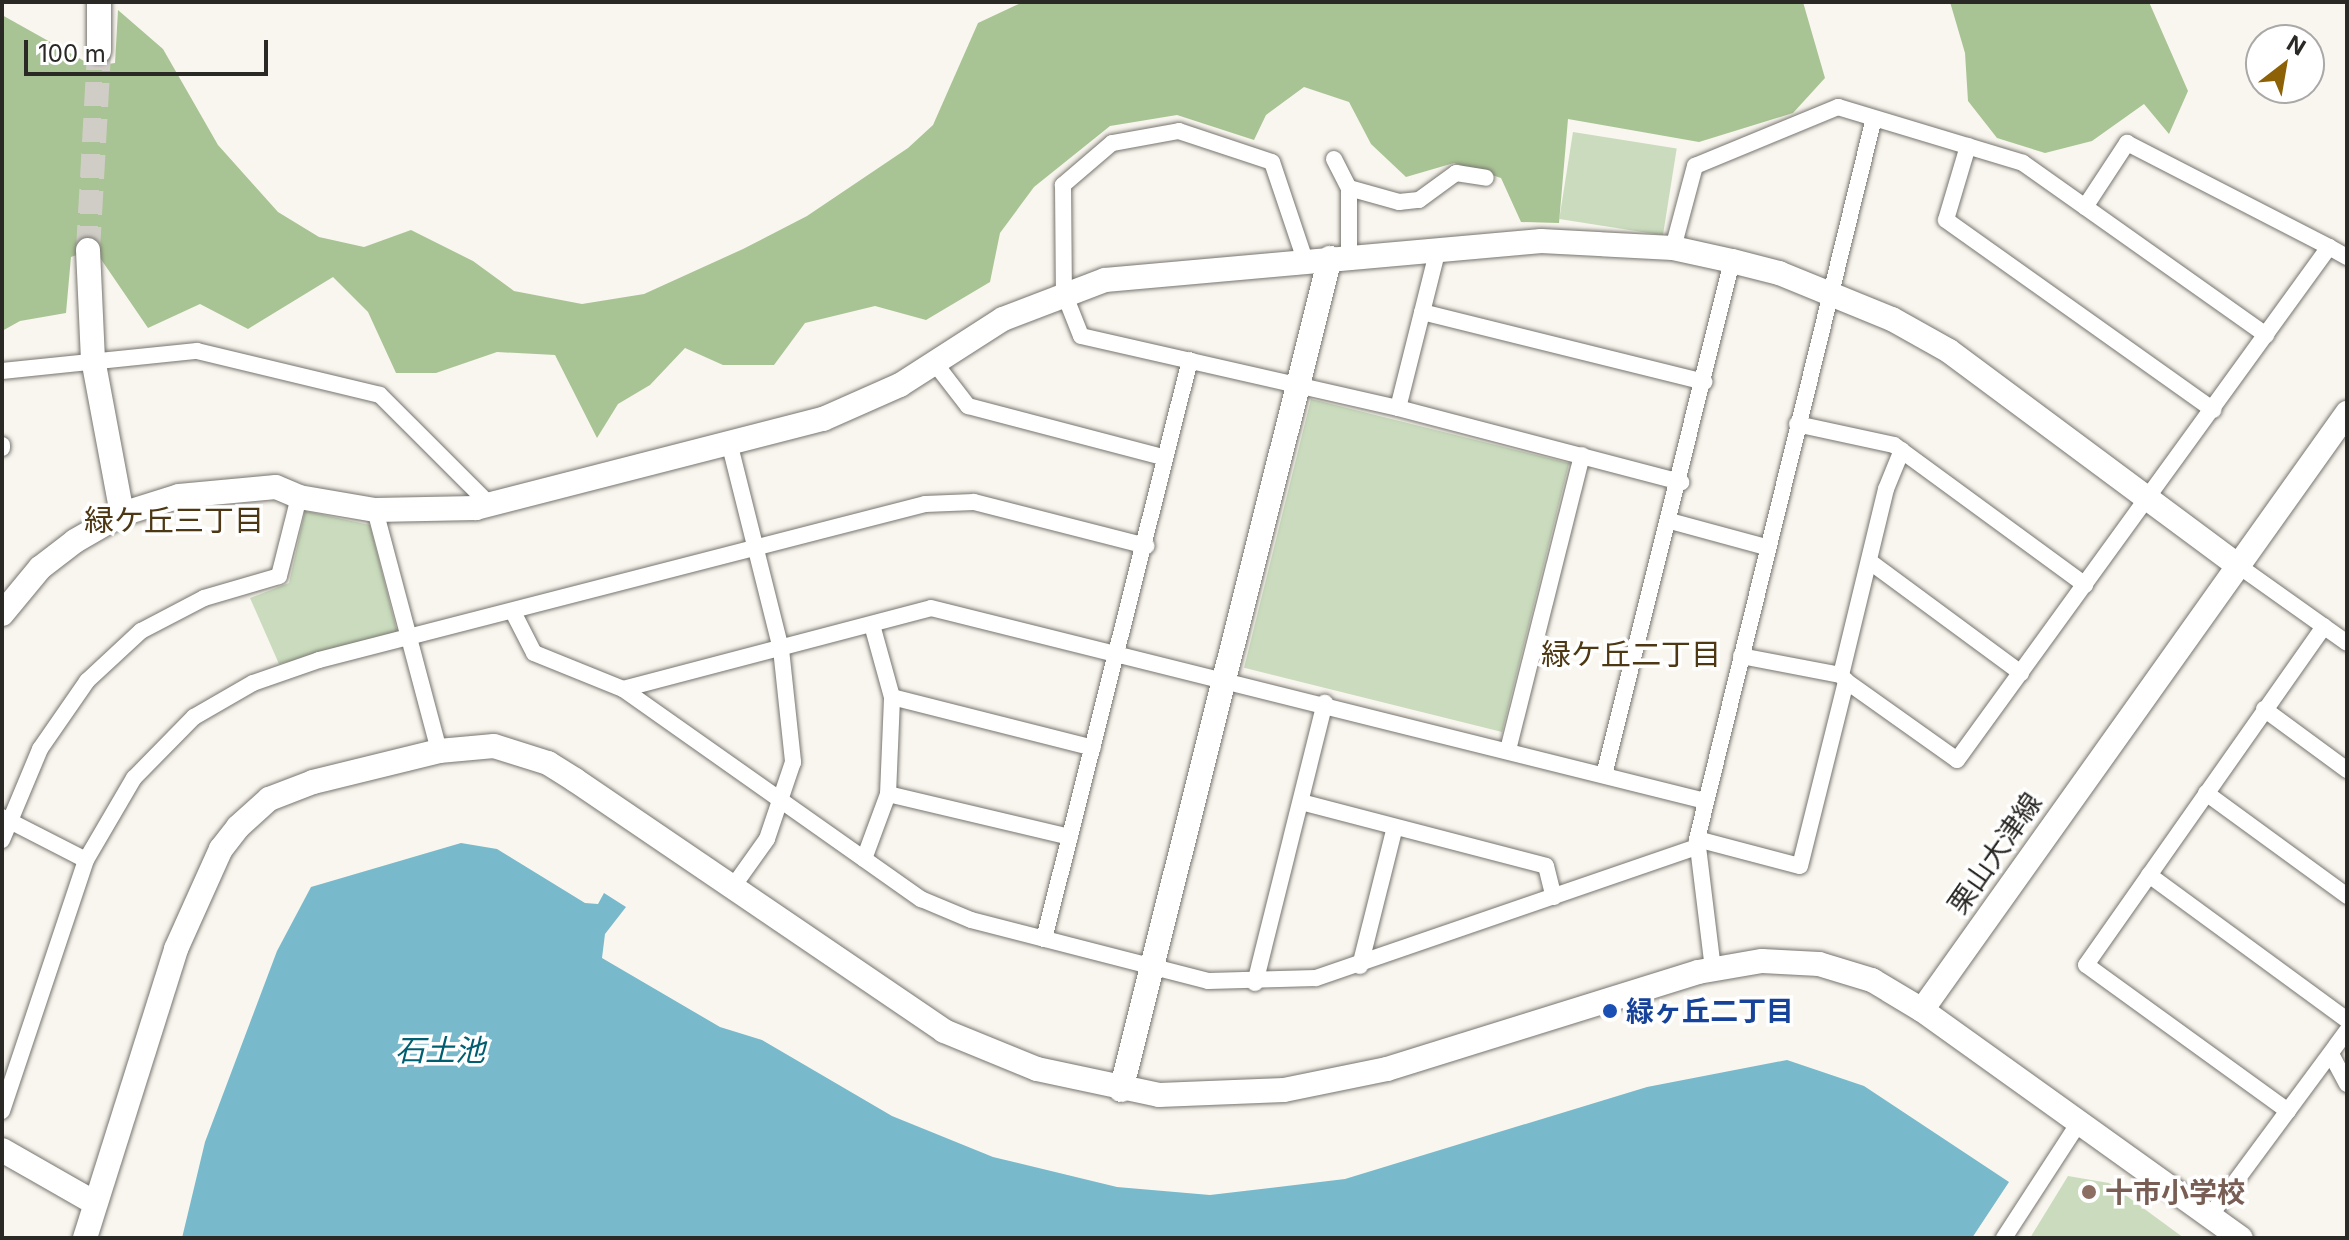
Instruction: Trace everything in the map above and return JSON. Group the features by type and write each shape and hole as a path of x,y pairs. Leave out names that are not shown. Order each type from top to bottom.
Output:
{"street":[{"path":"99,2 99,51"},
{"path":"1673,248 1695,166 1838,107 2023,163 2266,335"},
{"path":"1713,969 1697,843 1766,547 1874,118"},
{"path":"1305,260 1272,162 1179,131 1112,143 1063,185 1064,293 1081,336 1398,408 1681,482"},
{"path":"2085,207 2127,143 2347,257"},
{"path":"1968,146 1946,220 2213,410"},
{"path":"1121,1090 1299,384 1340,257 1349,188 1334,159"},
{"path":"1349,188 1399,202 1419,200 1456,173 1486,178"},
{"path":"2,614 40,568 122,514 228,488 276,487 299,497 375,510 422,512 490,505 730,446 860,404 1003,319 1064,293 1105,280 1541,241 1673,248 1732,261 1829,292 1892,319 1949,351 2347,643"},
{"path":"1741,656 1844,678 1957,760 2329,247"},
{"path":"1398,408 1438,249"},
{"path":"88,250 93,359 122,514"},
{"path":"1604,775 1681,482 1732,261"},
{"path":"1422,312 1704,382"},
{"path":"2,371 93,359 197,351 380,395 490,505"},
{"path":"1044,939 1146,546 1163,457 1190,360"},
{"path":"934,362 968,406 1163,457"},
{"name":"栗山大津線","path":"1922,1010 2236,564 2347,413"},
{"path":"1797,424 1902,450 2085,585"},
{"path":"730,446 781,649 793,762 782,803 767,839 732,888"},
{"path":"513,612 534,653 623,689 921,899 971,920 1208,981 1255,983 1316,978 1360,966 1697,843 1800,866 1869,561 1902,450"},
{"path":"1508,750 1582,455"},
{"path":"2,840 6,819 40,749 87,681 141,631 204,598 279,576 299,497"},
{"path":"2,1111 86,860 134,778 194,717 253,683 319,660 947,501 1006,509 1146,546"},
{"path":"375,510 406,640 439,751"},
{"path":"1670,521 1766,547"},
{"path":"1869,561 2021,673"},
{"path":"623,689 931,608 1225,678 1705,801"},
{"path":"864,859 888,794 892,697 872,625"},
{"path":"2288,1111 2086,965 2324,626"},
{"path":"892,697 1093,748"},
{"path":"1255,983 1325,703"},
{"path":"2264,709 2347,770"},
{"path":"85,1238 176,949 221,849 238,827 269,799 291,789 439,751 494,746 548,763 944,1031 1037,1069 1121,1090 1205,1096 1330,1081 1387,1069 1713,969 1762,961 1819,964 1872,980 1922,1010 2241,1238"},
{"path":"2206,793 2347,896"},
{"path":"888,794 1070,837"},
{"path":"1301,802 1546,866 1554,897"},
{"path":"6,819 86,860"},
{"path":"1360,966 1395,827"},
{"path":"2149,875 2347,1020"},
{"path":"2210,1216 2347,1031"},
{"path":"2331,1054 2347,1084"},
{"path":"2004,1238 2080,1121"},
{"path":"2,1150 95,1203"}],"green space":[{"path":"1023,2 1803,2 1825,78 1793,113 1699,142 1568,119 1559,223 1521,222 1501,178 1454,163 1406,177 1371,144 1349,102 1304,87 1266,115 1254,140 1177,115 1110,126 1034,187 1000,233 990,282 926,320 875,306 805,323 774,365 723,365 685,348 650,385 618,404 597,438 555,355 497,352 436,373 396,373 368,312 333,277 248,329 200,304 148,328 94,249 71,257 66,313 20,321 2,331 2,15 93,66 115,63 118,10 163,49 218,145 278,212 319,237 364,247 411,230 473,261 514,291 582,304 644,294 743,249 807,216 908,148 933,125 978,23"},
{"path":"1950,2 2149,2 2188,91 2169,134 2144,104 2092,141 2045,153 1997,138 1968,101 1965,53"},
{"path":"1573,132 1677,148 1663,235 1559,219"},
{"path":"1311,399 1569,463 1502,732 1244,668"},
{"path":"305,511 370,525 398,635 279,664 250,598 289,583"},
{"name":"十市小学校","path":"2068,1176 2109,1183 2184,1238 2030,1238"}],"water":[{"name":"石土池","path":"461,843 497,849 585,903 598,904 604,893 626,907 605,934 602,958 720,1027 762,1040 892,1116 993,1157 1117,1187 1210,1195 1345,1179 1647,1087 1787,1060 1864,1086 2009,1182 1972,1238 182,1238 205,1142 277,951 311,887"}],"tunnel":[{"path":"88,250 99,51"}],"place":[{"name":"緑ヶ丘二丁目","path":"1610,1011"},
{"name":"十市小学校","path":"2089,1192"}],"district":[{"name":"緑ケ丘三丁目","path":"174,520"},
{"name":"緑ケ丘二丁目","path":"1631,654"}]}
